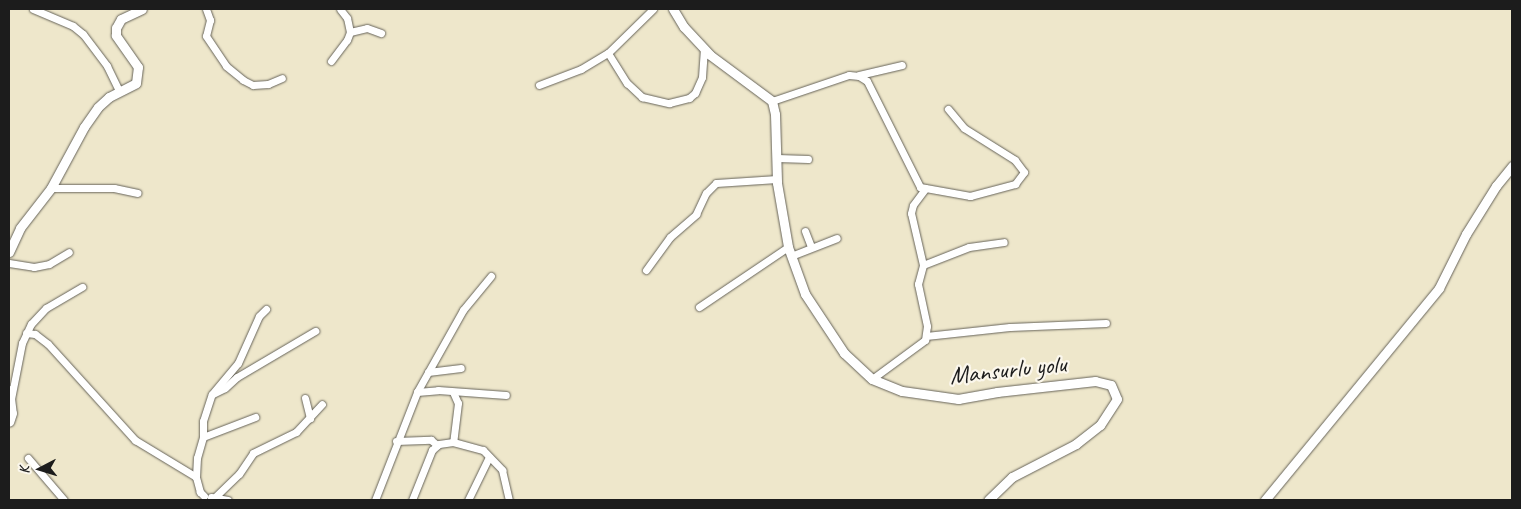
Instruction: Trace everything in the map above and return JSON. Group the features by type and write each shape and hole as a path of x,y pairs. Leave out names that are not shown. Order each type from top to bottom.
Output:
{"street":[{"path":"33,9 72,26 83,34 107,66 119,91"},
{"path":"10,246 20,228 51,188 84,127 98,107 119,91 136,83 138,66 116,35 117,22 142,9"},
{"path":"206,9 210,20 206,36 222,62 243,80 253,85 268,84 282,78"},
{"path":"331,62 347,40 350,32 347,18 340,9"},
{"path":"539,85 581,69 608,53 653,9"},
{"path":"674,9 684,27 704,48 772,101 849,75 859,76 902,65"},
{"path":"350,32 367,28 382,33"},
{"path":"608,53 627,83 642,97 669,103 689,98 695,93 702,77 704,48"},
{"path":"859,76 867,81 920,187 970,196 1015,184 1024,172 1015,160 964,128 948,109"},
{"name":"Mansurlu yolu","path":"772,101 775,114 777,179 781,215 791,256 805,294 844,353 872,379 902,391 958,399 997,392 1095,381 1111,385 1117,399 1100,425 1076,444 1012,477 988,500"},
{"path":"777,158 808,158"},
{"path":"1265,500 1438,288 1466,234 1496,186 1512,166"},
{"path":"646,270 670,237 696,214 706,193 716,183 777,179"},
{"path":"51,188 114,188 137,192"},
{"path":"872,379 922,343 926,336 927,326 918,284 923,265 911,213 913,205 926,188"},
{"path":"805,231 811,247"},
{"path":"791,256 837,238"},
{"path":"923,265 969,247 1004,242"},
{"path":"699,307 788,247"},
{"path":"9,263 34,267 49,264 69,252"},
{"path":"375,500 416,392 463,310 491,276"},
{"path":"9,422 12,413 10,394 22,342 26,333 46,308 82,287"},
{"path":"228,500 214,497 203,498 200,492 196,477 197,458 203,437 204,421 212,394 238,363 259,316 266,308"},
{"path":"926,336 1010,327 1106,323"},
{"path":"212,394 315,331"},
{"path":"26,333 35,334 48,344 135,440 196,477"},
{"path":"428,372 461,368"},
{"path":"416,392 453,392 506,396"},
{"path":"453,392 458,403 454,442"},
{"path":"305,398 310,418"},
{"path":"214,497 239,474 254,453 296,432 322,404"},
{"path":"203,437 255,417"},
{"path":"396,441 431,440 437,445"},
{"path":"412,500 428,457 437,445 454,442 483,450 502,470 508,499"},
{"path":"468,500 489,457"},
{"path":"28,458 64,500"}]}
